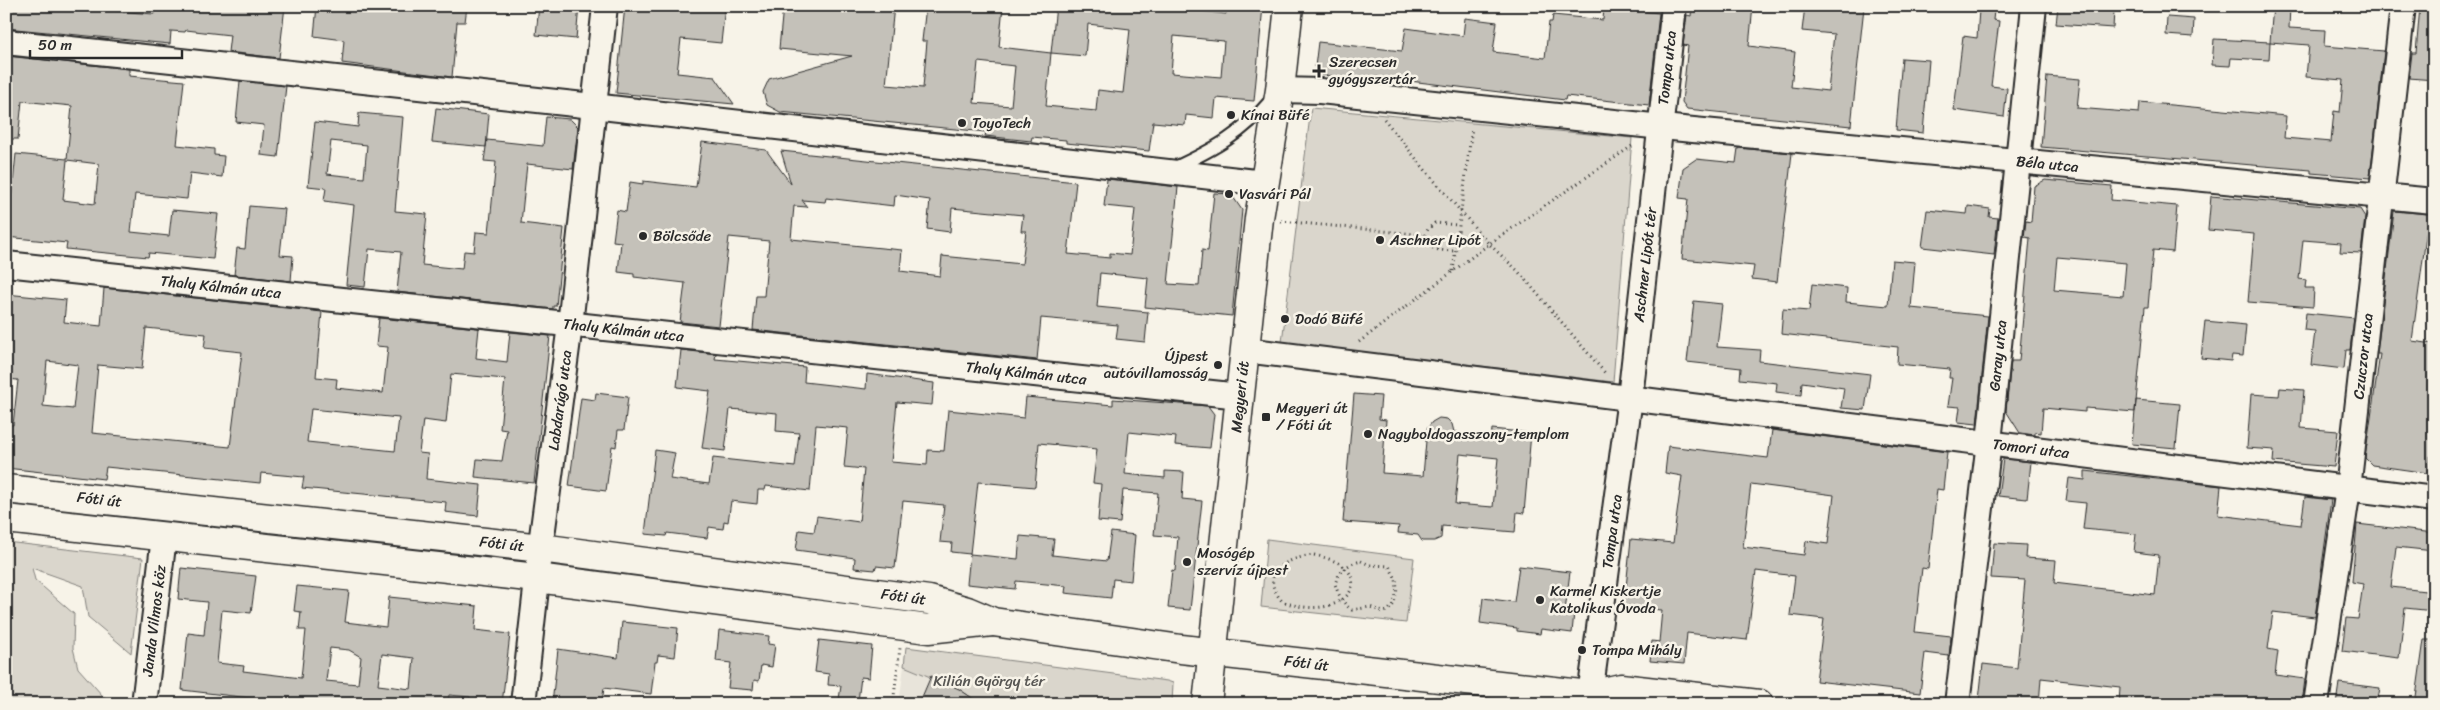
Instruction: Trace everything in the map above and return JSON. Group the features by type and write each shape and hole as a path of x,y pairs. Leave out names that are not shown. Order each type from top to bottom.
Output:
{"street":[{"name":"Labdarúgó utca","path":"522,704 570,325 605,6"},
{"name":"Megyeri út","path":"1207,704 1258,218 1280,90 1289,6"},
{"name":"Tompa utca","path":"1662,127 1674,6"},
{"name":"Garay utca","path":"1957,704 1989,442 2034,6"},
{"name":"Czuczor utca","path":"2316,704 2348,489 2403,6"},
{"path":"6,42 1170,170 1264,183"},
{"path":"1280,90 1320,90 1662,127"},
{"name":"Béla utca","path":"1662,127 2434,201"},
{"name":"Aschner Lipót tér","path":"1630,398 1662,127"},
{"name":"Thaly Kálmán utca","path":"6,264 1240,396"},
{"path":"1245,350 1630,398"},
{"name":"Tompa utca","path":"1596,700 1630,398"},
{"name":"Tomori utca","path":"1630,398 2434,499"},
{"name":"Fóti út","path":"6,489 541,548 928,600 967,611 994,622"},
{"name":"Fóti út","path":"6,519 538,578 928,629 994,622 1213,652 1596,700 1621,688 1758,704"},
{"name":"Janda Vilmos köz","path":"144,704 164,537"}],"lane":[{"path":"1170,170 1229,140 1257,117 1280,90"}],"path":[{"path":"1379,97 1379,112 1426,171 1489,244 1517,270 1605,374 1630,398"},
{"path":"1452,271 1474,107"},
{"path":"1353,364 1359,341 1489,244 1662,127"},
{"path":"1258,218 1425,235"},
{"path":"1455,251 1432,249 1427,244 1425,235 1428,229 1435,223 1458,225"},
{"path":"1314,555 1330,558 1349,574 1353,587 1350,594 1342,600 1326,608 1291,604 1282,601 1272,585 1273,573 1283,563 1298,556 1314,555"},
{"path":"1360,561 1370,565 1389,566 1396,579 1398,588 1394,604 1388,611 1383,612 1370,607 1352,610 1342,600 1335,584 1344,568 1360,561"},
{"path":"893,704 903,625"}],"shaded area":[{"path":"904,666 959,689 981,704 899,704"}],"green space":[{"path":"1311,108 1632,138 1613,382 1282,342"},
{"path":"1267,539 1414,558 1406,623 1261,607"},
{"path":"6,542 143,558 131,653 88,617 83,586 32,568 35,580 74,614 73,648 78,668 110,704 6,704"},
{"name":"Kilián György tér","path":"906,647 1167,681 1173,683 1172,704 981,704 959,689 904,666"}],"building":[{"path":"6,6 116,6 116,11 154,14 155,6 285,6 279,58 228,52 230,35 186,30 185,32 171,31 170,44 6,28"},
{"path":"317,6 467,6 465,22 457,22 452,77 342,63 344,40 314,36"},
{"path":"539,6 579,6 576,39 536,35"},
{"path":"625,6 725,6 721,43 681,39 677,73 715,77 734,104 616,93"},
{"path":"783,6 894,6 886,85 923,88 927,41 922,41 926,6 1003,6 999,47 1051,53 1056,6 1151,6 1226,14 1227,6 1263,6 1254,101 1216,98 1214,118 1186,115 1185,125 1153,122 1149,151 1066,143 1066,140 1032,137 1031,141 985,136 986,132 780,112 767,105 763,92 769,79 852,56 779,49","holes":["1088,24 1130,29 1123,93 1098,90 1096,111 1046,106 1051,53 1085,56","1174,36 1224,41 1221,77 1171,73","978,62 1015,66 1011,106 974,103"]},
{"path":"1692,6 1753,6 1749,46 1795,52 1791,87 1828,91 1834,34 1802,31 1805,6 1864,7 1851,126 1687,109 1682,102 1688,46 1683,45 1687,15 1691,16"},
{"path":"2058,6 2086,6 2085,9 2114,11 2113,28 2056,24"},
{"path":"2273,6 2290,6 2289,28 2325,30 2324,46 2384,51 2370,178 2311,173 2311,170 2041,147 2047,76 2080,79 2077,108 2139,113 2140,102 2286,116 2284,138 2331,142 2334,111 2340,112 2343,80 2306,77 2309,45 2270,42"},
{"path":"2420,6 2434,6 2434,80 2409,78 2412,53 2416,53"},
{"path":"1604,7 1659,13 1649,105 1566,96 1565,100 1377,77 1376,81 1322,75 1315,67 1318,42 1402,51 1406,28 1463,36 1465,18 1497,22 1493,52 1545,58 1549,22 1552,22 1553,15 1603,20"},
{"path":"1979,10 1994,11 1993,20 1999,21 1991,86 2007,88 2004,117 1954,110 1963,36 1977,38"},
{"path":"2167,17 2194,19 2193,37 2166,35"},
{"path":"2214,39 2270,42 2269,60 2231,58 2230,66 2212,65"},
{"path":"6,56 129,69 129,76 184,81 177,145 214,149 214,155 224,156 222,177 190,173 187,199 135,194 131,232 169,236 172,210 218,214 213,259 149,253 148,257 66,249 67,243 6,237 6,205 9,205 12,193 16,154 67,159 72,106 22,101 18,139 6,139","holes":["67,160 99,164 95,204 63,200"]},
{"path":"1902,58 1929,60 1923,133 1896,130"},
{"path":"240,81 286,86 278,157 261,155 264,125 236,122"},
{"path":"436,108 489,114 486,147 432,142"},
{"path":"359,113 403,117 395,211 427,214 422,265 462,269 464,251 474,252 476,232 489,233 496,162 484,161 487,140 543,146 546,117 570,119 578,127 573,169 527,164 521,223 564,228 556,306 553,306 553,309 397,292 401,252 369,249 365,287 346,285 354,205 324,201 326,188 308,186 315,122 358,127","holes":["331,141 367,145 364,178 327,174"]},
{"path":"702,142 766,150 791,184 781,151 1076,182 1068,254 1110,258 1110,253 1130,255 1135,209 1104,206 1107,179 1178,187 1168,284 1199,286 1202,250 1208,251 1214,193 1231,194 1242,210 1232,316 1145,307 1148,278 1100,273 1097,307 1148,312 1145,342 1116,339 1118,325 1041,318 1037,360 753,330 756,296 764,296 769,241 729,237 719,326 680,322 685,283 634,277 634,274 618,272 621,242 613,241 617,210 626,212 630,182 643,184 643,181 696,187","holes":["895,195 930,200 927,229 950,232 952,208 1023,215 1021,231 1026,231 1022,264 942,256 940,276 900,271 902,250 791,239 794,206 807,207 802,200 825,202 826,198 894,206"]},
{"path":"1738,148 1792,153 1777,282 1752,279 1754,266 1682,259 1688,199 1679,198 1683,168 1696,159 1736,163"},
{"path":"2045,180 2112,186 2111,200 2177,206 2173,252 2153,250 2148,307 2145,307 2135,412 2085,408 2085,412 2043,408 2041,433 2035,432 2035,435 2020,433 2006,411 2011,361 2019,361 2030,238 2024,237 2026,221 2031,222 2034,186","holes":["2057,257 2126,263 2123,296 2054,290"]},
{"path":"2211,196 2360,209 2365,217 2361,253 2340,252 2341,243 2303,240 2299,279 2306,280 2305,288 2314,288 2313,307 2248,302 2254,234 2208,230"},
{"path":"249,206 285,209 280,255 293,256 291,281 234,275 237,248 245,249"},
{"path":"1968,206 1990,209 1989,217 1998,218 1994,255 1922,247 1927,210 1967,214"},
{"path":"2394,211 2429,214 2412,341 2434,344 2434,456 2430,456 2428,473 2372,465 2365,458 2380,354 2377,354"},
{"path":"1892,260 1915,262 1911,308 1988,316 1977,424 1958,422 1960,407 1948,406 1952,378 1949,378 1950,369 1897,364 1898,347 1781,334 1783,309 1809,311 1812,284 1847,288 1846,302 1888,306"},
{"path":"104,288 322,312 316,377 337,379 336,388 383,393 388,347 376,346 379,318 479,328 476,358 507,362 510,332 550,336 534,483 475,477 477,459 502,461 507,430 500,429 505,379 451,374 446,423 423,420 419,453 428,454 426,479 481,485 478,516 445,512 446,502 302,488 304,477 261,473 260,483 106,467 104,479 6,468 6,425 13,425 18,380 6,379 6,294 66,300 64,322 101,326","holes":["146,328 206,334 204,348 242,352 230,447 92,433 98,365 142,369","47,361 78,365 73,409 43,406","311,409 399,418 395,451 307,442"]},
{"path":"1694,301 1722,304 1717,347 1760,350 1759,361 1870,374 1865,410 1841,408 1844,388 1802,382 1801,395 1776,392 1777,383 1740,379 1741,368 1687,362"},
{"path":"2306,313 2354,318 2350,350 2346,350 2344,369 2311,365 2315,331 2304,330"},
{"path":"2205,321 2246,325 2243,356 2232,355 2231,361 2201,358"},
{"path":"681,350 716,354 715,359 805,367 804,382 866,389 867,374 934,383 932,405 897,402 891,462 927,465 928,450 944,451 948,410 1024,418 1026,397 1113,405 1113,399 1208,406 1214,414 1210,448 1175,445 1176,437 1129,432 1125,474 1165,478 1165,471 1184,472 1182,499 1202,501 1190,610 1168,608 1172,570 1175,571 1178,537 1154,535 1158,493 1123,490 1120,523 1098,521 1101,484 1093,483 1097,449 1039,443 1035,487 978,482 970,554 951,552 952,543 940,542 944,505 903,501 895,568 876,566 875,570 854,568 855,558 796,550 799,530 814,532 817,516 859,522 864,469 844,467 848,428 816,425 810,491 766,486 765,490 758,490 757,504 731,501 728,522 724,521 723,529 709,527 707,538 667,533 666,536 645,534 655,450 675,453 670,479 709,484 713,458 795,467 799,433 776,431 777,413 730,409 725,451 702,448 710,391 677,387"},
{"path":"2280,388 2304,390 2301,428 2338,431 2334,467 2273,462 2274,450 2247,448 2251,394 2279,396"},
{"path":"596,393 628,397 624,430 618,430 616,447 612,446 606,491 569,486 581,398 595,400"},
{"path":"1354,394 1381,396 1379,419 1386,420 1382,473 1423,476 1427,429 1432,422 1439,418 1447,419 1452,424 1454,432 1458,432 1458,438 1491,440 1492,429 1531,433 1524,513 1517,512 1515,532 1442,526 1441,538 1434,541 1422,541 1418,535 1398,533 1399,526 1343,522","holes":["1460,454 1498,458 1493,507 1455,504"]},
{"path":"2136,400 2180,404 2176,448 2132,444"},
{"path":"1772,430 1947,452 1943,490 1937,489 1928,569 1922,568 1915,632 1951,636 1949,656 1925,653 1920,693 1816,681 1824,619 1790,615 1795,576 1756,571 1747,640 1687,633 1684,664 1650,661 1652,641 1659,642 1662,610 1624,607 1631,539 1673,543 1682,476 1665,473 1668,446 1768,458","holes":["1751,484 1834,495 1828,544 1806,541 1804,555 1743,547"]},
{"path":"2003,459 2031,462 2027,499 1998,496"},
{"path":"2085,471 2221,486 2218,515 2301,525 2305,497 2331,500 2315,617 2273,612 2268,649 2278,651 2275,675 2305,679 2302,704 2119,704 2120,687 2041,678 2039,704 2010,704 1979,700 1983,664 2017,668 2025,580 1991,578 1994,543 2026,545 2025,558 2056,560 2054,583 2155,595 2159,555 2134,552 2136,534 2083,529 2086,503 2066,501 2069,478 2085,480"},
{"path":"2357,524 2434,533 2434,551 2396,547 2391,587 2434,592 2434,611 2405,608 2399,658 2342,651 2346,618 2358,619 2363,584 2352,582"},
{"path":"1111,532 1135,535 1131,581 1113,579 1111,598 1065,593 1066,586 1016,581 1015,589 967,584 970,554 1018,559 1020,536 1054,539 1052,555 1107,561"},
{"name":"Karmel Kiskertje Katolikus Óvoda","path":"1519,566 1570,572 1565,611 1574,612 1572,633 1541,629 1540,634 1517,631 1517,628 1480,623 1483,598 1514,602"},
{"path":"181,568 256,576 251,613 222,610 217,663 244,666 243,671 301,678 306,630 299,630 301,612 294,611 297,586 349,591 345,622 386,627 389,597 477,606 475,630 510,634 502,704 469,701 470,697 449,695 448,704 301,704 182,690 188,633 204,635 207,602 178,599","holes":["330,648 349,650 361,657 358,684 326,681","382,654 414,658 411,689 378,685"]},
{"path":"622,622 678,628 675,657 658,655 657,662 655,662 651,694 604,688 602,702 579,699 579,704 552,704 558,649 618,658"},
{"path":"719,630 769,636 768,644 775,645 772,667 761,665 759,681 754,680 753,690 728,688 731,663 716,661"},
{"path":"819,640 872,646 869,678 861,677 858,701 839,699 841,686 828,685 829,674 815,672"},
{"path":"2424,640 2434,640 2434,704 2415,704"},
{"path":"931,676 959,689 981,704 919,704"},
{"path":"2339,683 2380,688 2377,704 2336,704"}],"place":[{"name":"Szerecsen gyógyszertár","path":"1319,71"},
{"name":"Kínai Büfé","path":"1231,115"},
{"name":"ToyoTech","path":"962,123"},
{"name":"Vasvári Pál","path":"1229,194"},
{"name":"Bölcsőde","path":"643,236"},
{"name":"Aschner Lipót","path":"1380,240"},
{"name":"Dodó Büfé","path":"1285,319"},
{"name":"Újpest autóvillamosság","path":"1218,365"},
{"name":"Megyeri út / Fóti út","path":"1266,417"},
{"name":"Nagyboldogasszony-templom","path":"1368,434"},
{"name":"Mosógép szervíz újpest","path":"1187,562"},
{"name":"Karmel Kiskertje Katolikus Óvoda","path":"1540,600"},
{"name":"Tompa Mihály","path":"1582,650"}]}
